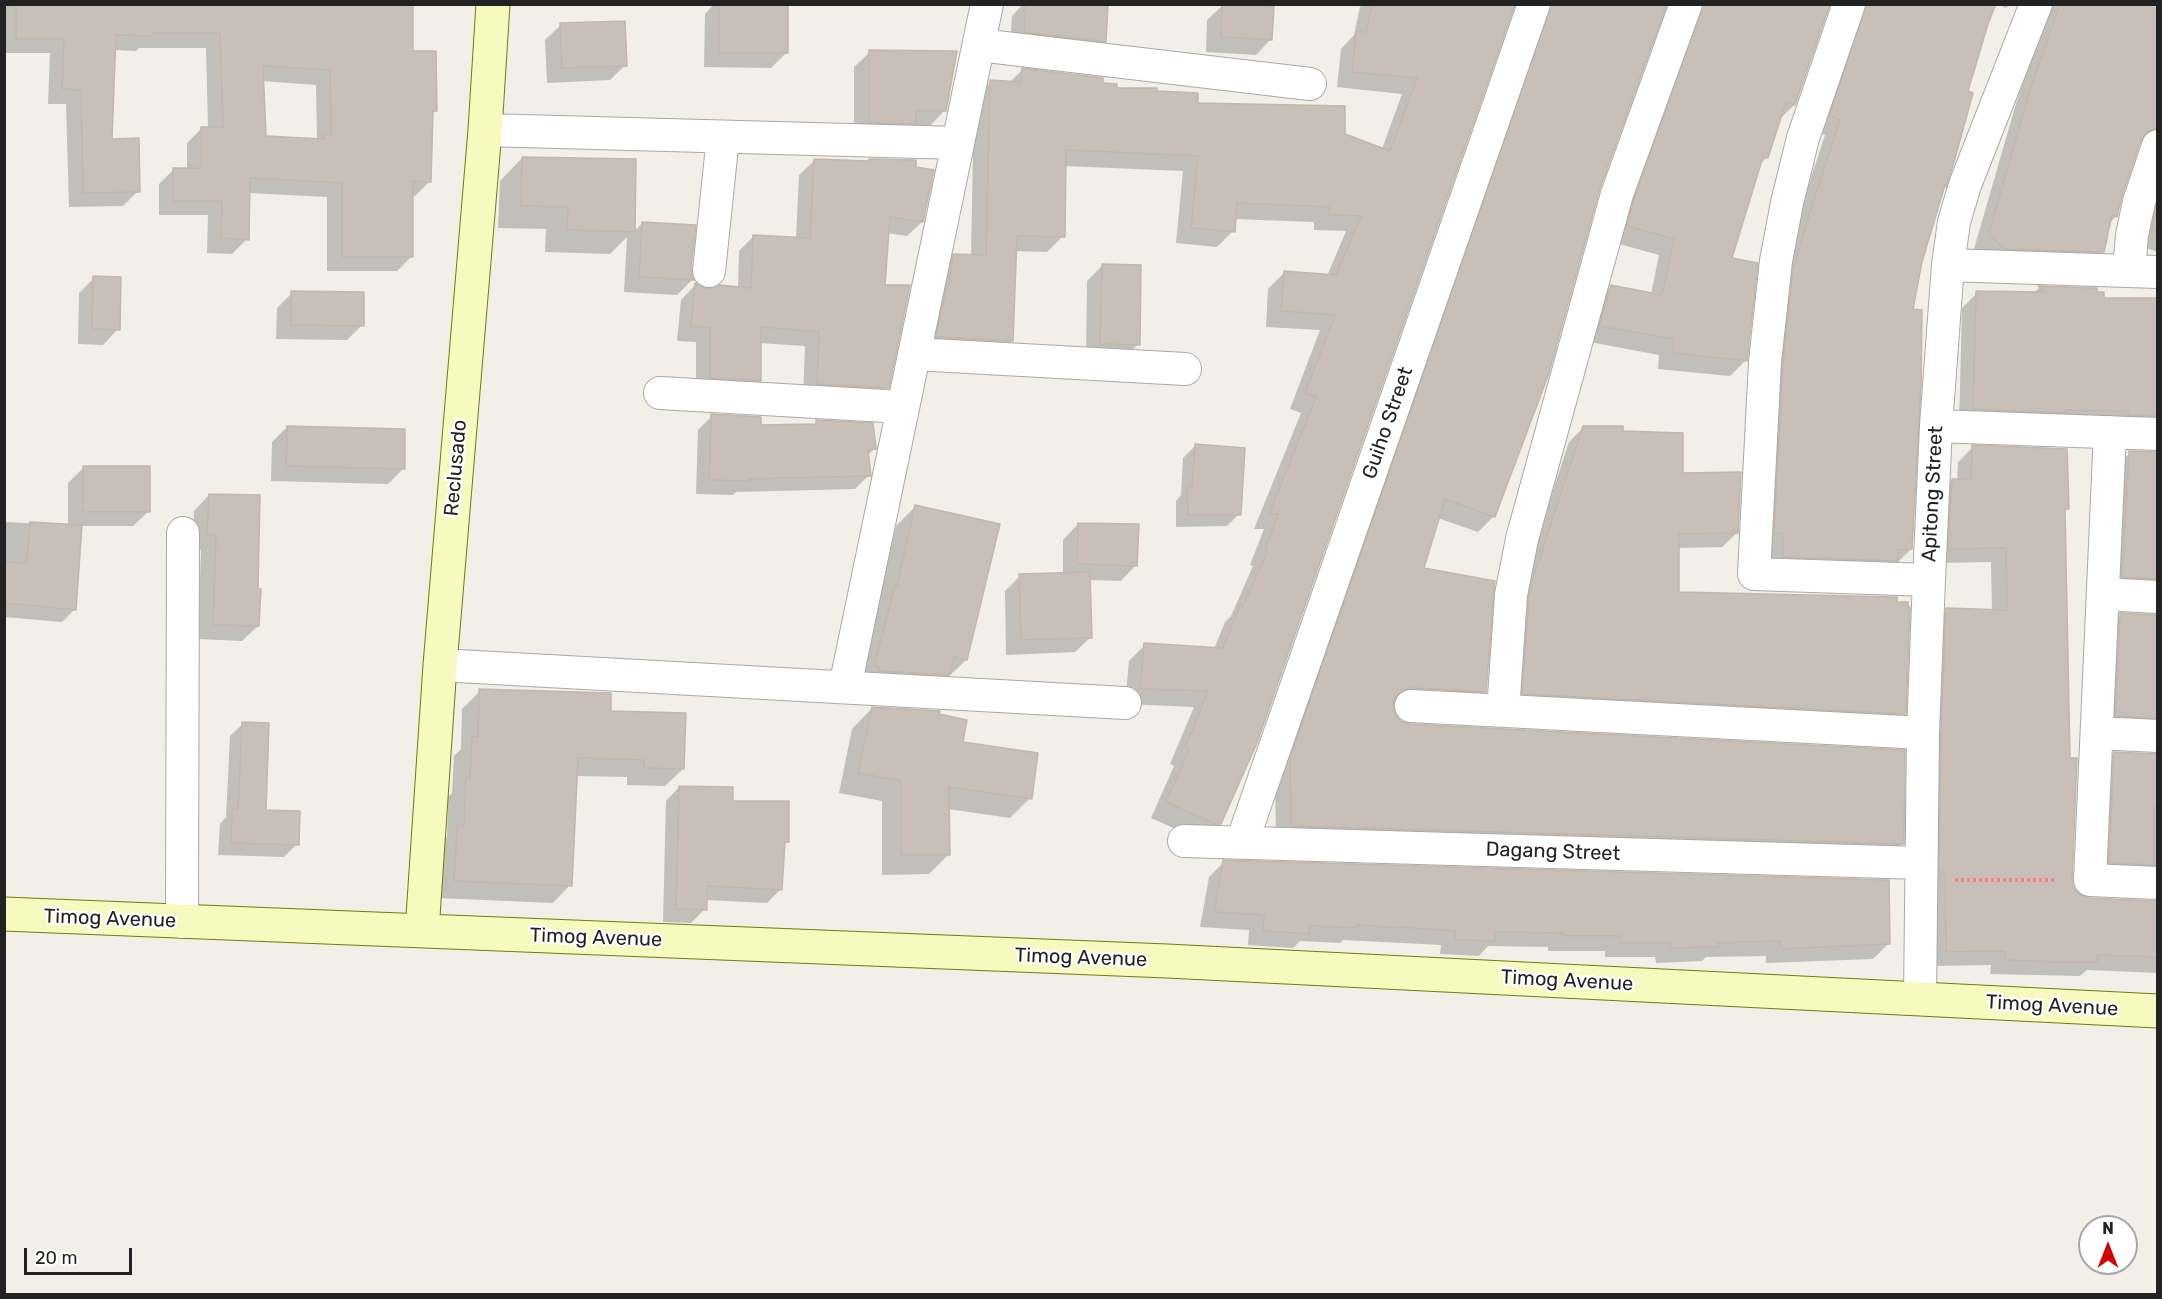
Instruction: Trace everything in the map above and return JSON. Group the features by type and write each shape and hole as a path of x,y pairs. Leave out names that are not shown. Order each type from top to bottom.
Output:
{"main road":[{"name":"Reclusado","path":"422,931 440,665 485,130 493,4"},
{"name":"Timog Avenue","path":"4,915 1167,961 2157,1011"}],"street":[{"path":"845,687 987,4"},
{"name":"Guiho Street","path":"1242,842 1534,4"},
{"path":"1503,711 1511,595 1522,539 1617,194 1686,4"},
{"path":"1849,4 1803,138 1776,261 1764,362 1754,574 1929,580"},
{"name":"Apitong Street","path":"1920,999 1923,733 1936,426 1948,265 1954,222 1965,185 2036,4"},
{"path":"979,45 1310,84"},
{"path":"485,130 958,143"},
{"path":"709,271 723,137"},
{"path":"1948,265 2143,271 2132,236 2139,202 2157,146"},
{"path":"914,354 1185,369"},
{"path":"660,393 903,407"},
{"path":"1936,426 2157,434"},
{"path":"2110,432 2090,880 2157,883"},
{"path":"182,922 183,532"},
{"path":"2103,594 2157,597"},
{"path":"440,665 1125,703"},
{"path":"1411,706 1923,733"},
{"path":"2097,733 2157,736"},
{"name":"Dagang Street","path":"1184,841 1922,872"}],"path":[{"path":"1922,872 2090,880"}],"building":[{"path":"16,4 413,4 413,51 436,51 437,111 433,111 431,182 413,181 413,257 342,257 342,183 250,178 249,240 221,238 222,201 173,201 173,168 201,168 201,127 223,127 220,33 116,35 112,139 139,138 140,192 83,193 81,90 62,89 64,39 16,39","holes":["263,66 330,70 331,134 324,134 324,139 266,136"]},
{"path":"719,4 788,4 788,53 719,53"},
{"path":"1026,4 1108,4 1106,42 1024,32"},
{"path":"1222,4 1274,6 1272,40 1221,37"},
{"path":"1372,4 1515,4 1257,743 1221,824 1215,824 1166,802 1189,750 1185,748 1208,691 1140,689 1144,643 1223,648 1240,605 1243,606 1268,550 1265,549 1278,514 1269,514 1316,397 1305,393 1335,315 1281,311 1284,271 1336,275 1361,216 1329,215 1329,207 1237,203 1235,232 1191,228 1198,156 1066,150 1065,237 1017,236 1013,341 936,337 947,285 949,285 953,254 986,255 990,80 1021,82 1022,68 1103,78 1103,83 1117,84 1117,88 1157,88 1157,91 1198,93 1198,103 1345,106 1345,134 1390,151 1417,78 1352,72 1356,31 1366,32"},
{"path":"1551,4 1667,4 1600,188 1548,376 1495,517 1445,499 1424,568 1495,581 1486,692 1412,688 1403,690 1393,704 1395,714 1401,721 1410,724 1905,750 1904,844 1291,826 1290,758"},
{"path":"1703,4 1830,4 1795,105 1786,102 1768,158 1763,157 1732,258 1758,263 1747,361 1673,353 1674,339 1599,326 1611,285 1662,295 1674,239 1627,226 1634,199"},
{"path":"1866,4 1996,4 1968,91 1973,93 1922,262 1913,309 1922,310 1921,385 1912,549 1898,550 1898,561 1783,557 1783,533 1774,533 1783,363 1793,270 1840,120 1829,116"},
{"path":"2060,4 2157,4 2157,128 2147,132 2141,140 2117,217 2112,215 2104,252 2004,249 1989,233 2030,90"},
{"path":"625,21 627,66 562,68 560,23"},
{"path":"869,50 957,51 946,111 916,111 916,124 869,123"},
{"path":"522,157 636,159 635,232 567,230 568,207 521,206"},
{"path":"814,159 916,160 916,167 934,170 923,222 890,217 885,285 910,285 889,388 817,384 819,332 761,327 761,381 710,378 710,328 691,326 695,283 708,289 719,285 751,288 753,235 810,238"},
{"path":"2157,203 2157,231 2152,229"},
{"path":"642,222 696,225 691,269 694,280 639,277"},
{"path":"1102,264 1141,265 1140,345 1100,344"},
{"path":"93,276 121,277 120,330 92,329"},
{"path":"2038,286 2097,288 2097,292 2104,292 2104,298 2157,298 2157,416 2128,415 2128,411 2066,410 2066,413 1973,409 1976,291 2044,292"},
{"path":"291,291 364,292 364,326 291,325"},
{"path":"711,414 761,417 761,425 816,424 816,420 873,423 876,449 868,450 871,476 749,479 749,481 709,480"},
{"path":"287,426 405,429 405,469 286,466"},
{"path":"1583,426 1623,426 1623,431 1683,433 1683,473 1741,472 1738,533 1679,534 1679,592 1897,597 1897,602 1908,602 1908,607 1910,607 1906,714 1522,694 1529,597 1533,578"},
{"path":"1195,444 1245,448 1241,515 1188,515 1187,487 1192,487"},
{"path":"1972,445 2067,449 2069,509 2065,509 2070,758 2077,758 2072,880 2074,889 2089,898 2157,901 2157,957 2097,955 2097,962 2061,962 2005,960 2005,951 1946,952 1945,872 1939,872 1946,608 2007,610 2006,548 1948,549 1952,479 1971,479"},
{"path":"2129,451 2157,452 2157,579 2122,577"},
{"path":"83,466 150,466 150,512 83,512"},
{"path":"209,494 260,495 259,626 213,625 216,535 207,534"},
{"path":"915,505 1000,524 967,660 954,657 949,675 879,671 879,667 874,666 895,585 897,585"},
{"path":"30,522 82,525 76,610 4,603 4,562 27,563"},
{"path":"1078,523 1139,524 1137,566 1077,564"},
{"path":"1090,572 1092,638 1021,640 1019,574"},
{"path":"2120,613 2157,615 2157,718 2115,716"},
{"path":"479,689 611,693 611,711 686,713 684,769 644,768 644,760 578,758 572,886 454,881 457,825 464,826 466,778 470,778 472,736 478,737"},
{"path":"872,707 940,711 939,714 967,720 963,742 1038,753 1032,799 949,787 950,855 901,855 901,781 858,773"},
{"path":"242,722 269,723 266,810 300,811 299,845 231,843 232,809 238,809"},
{"path":"2114,752 2157,754 2154,865 2109,863"},
{"path":"679,786 733,787 733,801 789,801 789,842 785,842 782,890 707,886 707,910 676,909"},
{"path":"1223,860 1889,880 1890,944 1781,949 1780,941 1718,943 1719,947 1670,948 1670,943 1620,943 1620,936 1563,936 1563,933 1496,932 1495,941 1455,940 1455,931 1357,925 1357,928 1310,926 1309,934 1263,931 1264,915 1214,912"}]}
